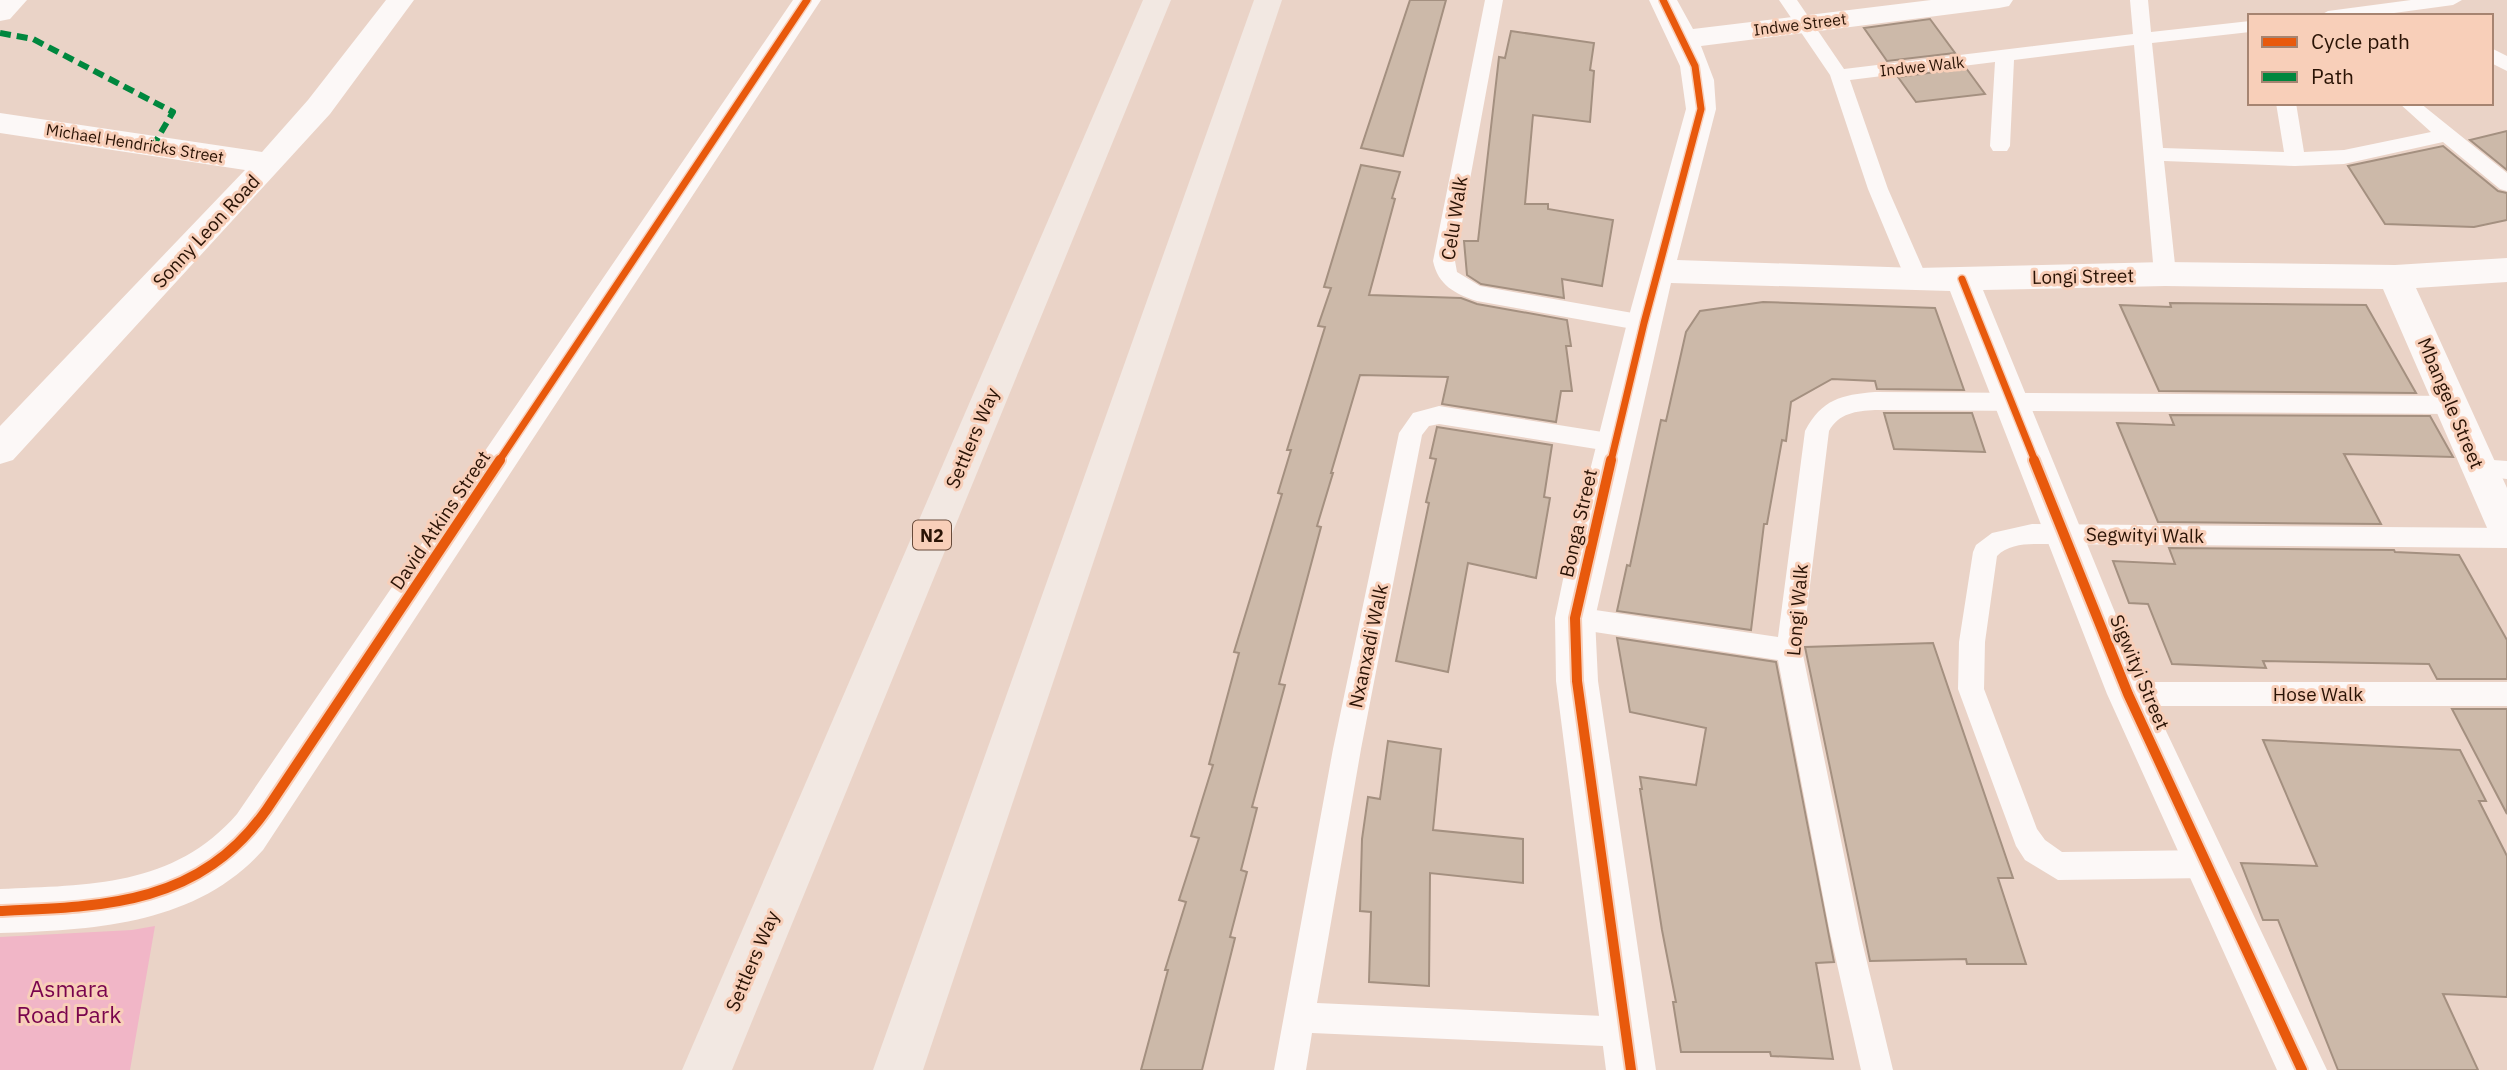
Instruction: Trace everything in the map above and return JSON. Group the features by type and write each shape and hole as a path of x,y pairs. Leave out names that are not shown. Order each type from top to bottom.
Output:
{"highway":[{"name":"Settlers Way","path":"706,1070 1157,0"},
{"path":"898,1070 1269,0"}],"street":[{"path":"0,13 13,0"},
{"name":"Sonny Leon Road","path":"0,450 270,163 319,107 400,0"},
{"name":"David Atkins Street","path":"0,911 127,903 152,896 201,873 238,845 276,796 807,0"},
{"name":"Bonga Street","path":"1631,1070 1577,681 1576,618 1644,323 1701,109 1700,78 1684,39 1663,0"},
{"name":"Indwe Street","path":"1684,39 1999,0"},
{"name":"Michael Hendricks Street","path":"0,122 270,163"},
{"name":"Longi Street","path":"1660,271 1917,280 2165,274 2395,277 2507,270"},
{"name":"Mbangele Street","path":"2395,277 2453,405 2493,469 2507,530"},
{"name":"Sigwityi Street","path":"1962,279 2128,694 2302,1070"}],"lane":[{"name":"Celu Walk","path":"1494,0 1444,261 1447,273 1459,287 1477,293 1644,323"},
{"path":"1788,0 1839,75 1878,189 1917,280"},
{"path":"2139,0 2165,274"},
{"path":"2343,14 2453,0"},
{"path":"2418,4 2432,14"},
{"name":"Indwe Walk","path":"1839,75 2248,26"},
{"path":"2000,146 2005,56"},
{"path":"2286,105 2295,159"},
{"path":"2411,105 2507,184"},
{"path":"2154,154 2344,158 2446,135"},
{"path":"2010,402 2453,405"},
{"name":"Longi Walk","path":"1877,1070 1845,933 1789,650 1817,431 1822,418 1850,403 2010,402"},
{"name":"Nxanxadi Walk","path":"1290,1070 1347,749 1408,446 1415,425 1429,416 1458,416 1615,443"},
{"name":"Segwityi Walk","path":"2208,864 2058,866 2035,850 2026,837 1971,689 1972,642 1985,552 1989,546 2016,536 2063,534 2507,538"},
{"path":"1576,618 1789,650"},
{"name":"Hose Walk","path":"2128,694 2507,694"},
{"path":"1300,1017 1626,1032"}],"green space":[{"name":"Asmara Road Park","path":"155,926 130,1070 0,1070 0,937 132,930"}],"building":[{"path":"1410,0 1446,0 1403,156 1361,148"},
{"path":"1930,19 1955,53 1887,61 1864,28"},
{"path":"1511,31 1594,43 1590,70 1594,71 1590,122 1533,115 1525,204 1548,204 1548,209 1613,220 1602,286 1562,279 1564,298 1481,284 1467,275 1464,241 1478,241 1499,57 1505,58"},
{"path":"1966,68 1985,94 1916,102 1898,77"},
{"path":"2507,131 2507,170 2470,140"},
{"path":"2443,146 2498,191 2507,193 2507,220 2474,227 2385,224 2348,166"},
{"path":"1361,165 1400,172 1369,295 1461,298 1477,304 1567,320 1571,346 1566,346 1572,391 1561,391 1556,422 1442,404 1448,377 1360,375 1317,526 1321,527 1279,684 1285,685 1252,807 1257,808 1241,870 1247,872 1230,937 1235,938 1202,1070 1141,1070 1168,970 1165,970 1186,902 1179,900 1199,838 1191,836 1213,765 1209,764 1239,653 1234,652 1282,494 1278,493 1291,450 1287,450 1325,327 1318,326 1331,288 1324,287"},
{"path":"1763,302 1935,308 1964,390 1877,389 1875,381 1832,379 1791,402 1786,441 1782,440 1767,524 1764,524 1751,630 1617,611 1627,565 1630,566 1661,420 1666,421 1686,332 1700,311"},
{"path":"2170,303 2366,305 2416,393 2159,391 2120,305 2171,307"},
{"path":"1884,413 1972,413 1985,452 1894,449"},
{"path":"2170,415 2430,416 2453,457 2344,454 2381,524 2158,522 2117,423 2174,425"},
{"path":"1437,427 1552,445 1544,497 1550,498 1536,578 1468,563 1448,672 1396,661 1429,503 1426,502 1436,459 1430,458"},
{"path":"2169,548 2394,550 2459,555 2507,640 2507,679 2437,679 2429,664 2263,661 2266,668 2172,664 2148,604 2129,603 2113,561 2175,564"},
{"path":"1617,638 1776,662 1834,962 1816,963 1833,1059 1771,1056 1770,1052 1681,1052 1673,1002 1676,1002 1662,930 1640,777 1696,785 1706,728 1630,712"},
{"path":"1933,643 2013,878 1998,878 2026,964 1967,964 1966,959 1870,961 1805,647"},
{"path":"2452,709 2507,709 2507,814"},
{"path":"2263,740 2460,750 2486,801 2479,801 2507,856 2507,997 2443,994 2478,1070 2338,1070 2278,920 2263,920 2241,863 2317,866"},
{"path":"1388,741 1441,749 1433,830 1523,839 1523,883 1430,873 1429,986 1369,982 1371,912 1360,911 1362,839 1368,797 1380,799"}],"marked path":[{"path":"0,33 33,39 173,112 153,146"}],"cycle path":[{"path":"0,911 95,906 154,894 183,883 210,868 236,847 258,823 807,0"},
{"path":"1631,1070 1577,681 1575,618 1644,323 1701,109 1695,66 1663,0"},
{"path":"1962,279 2128,694 2302,1070"}]}
